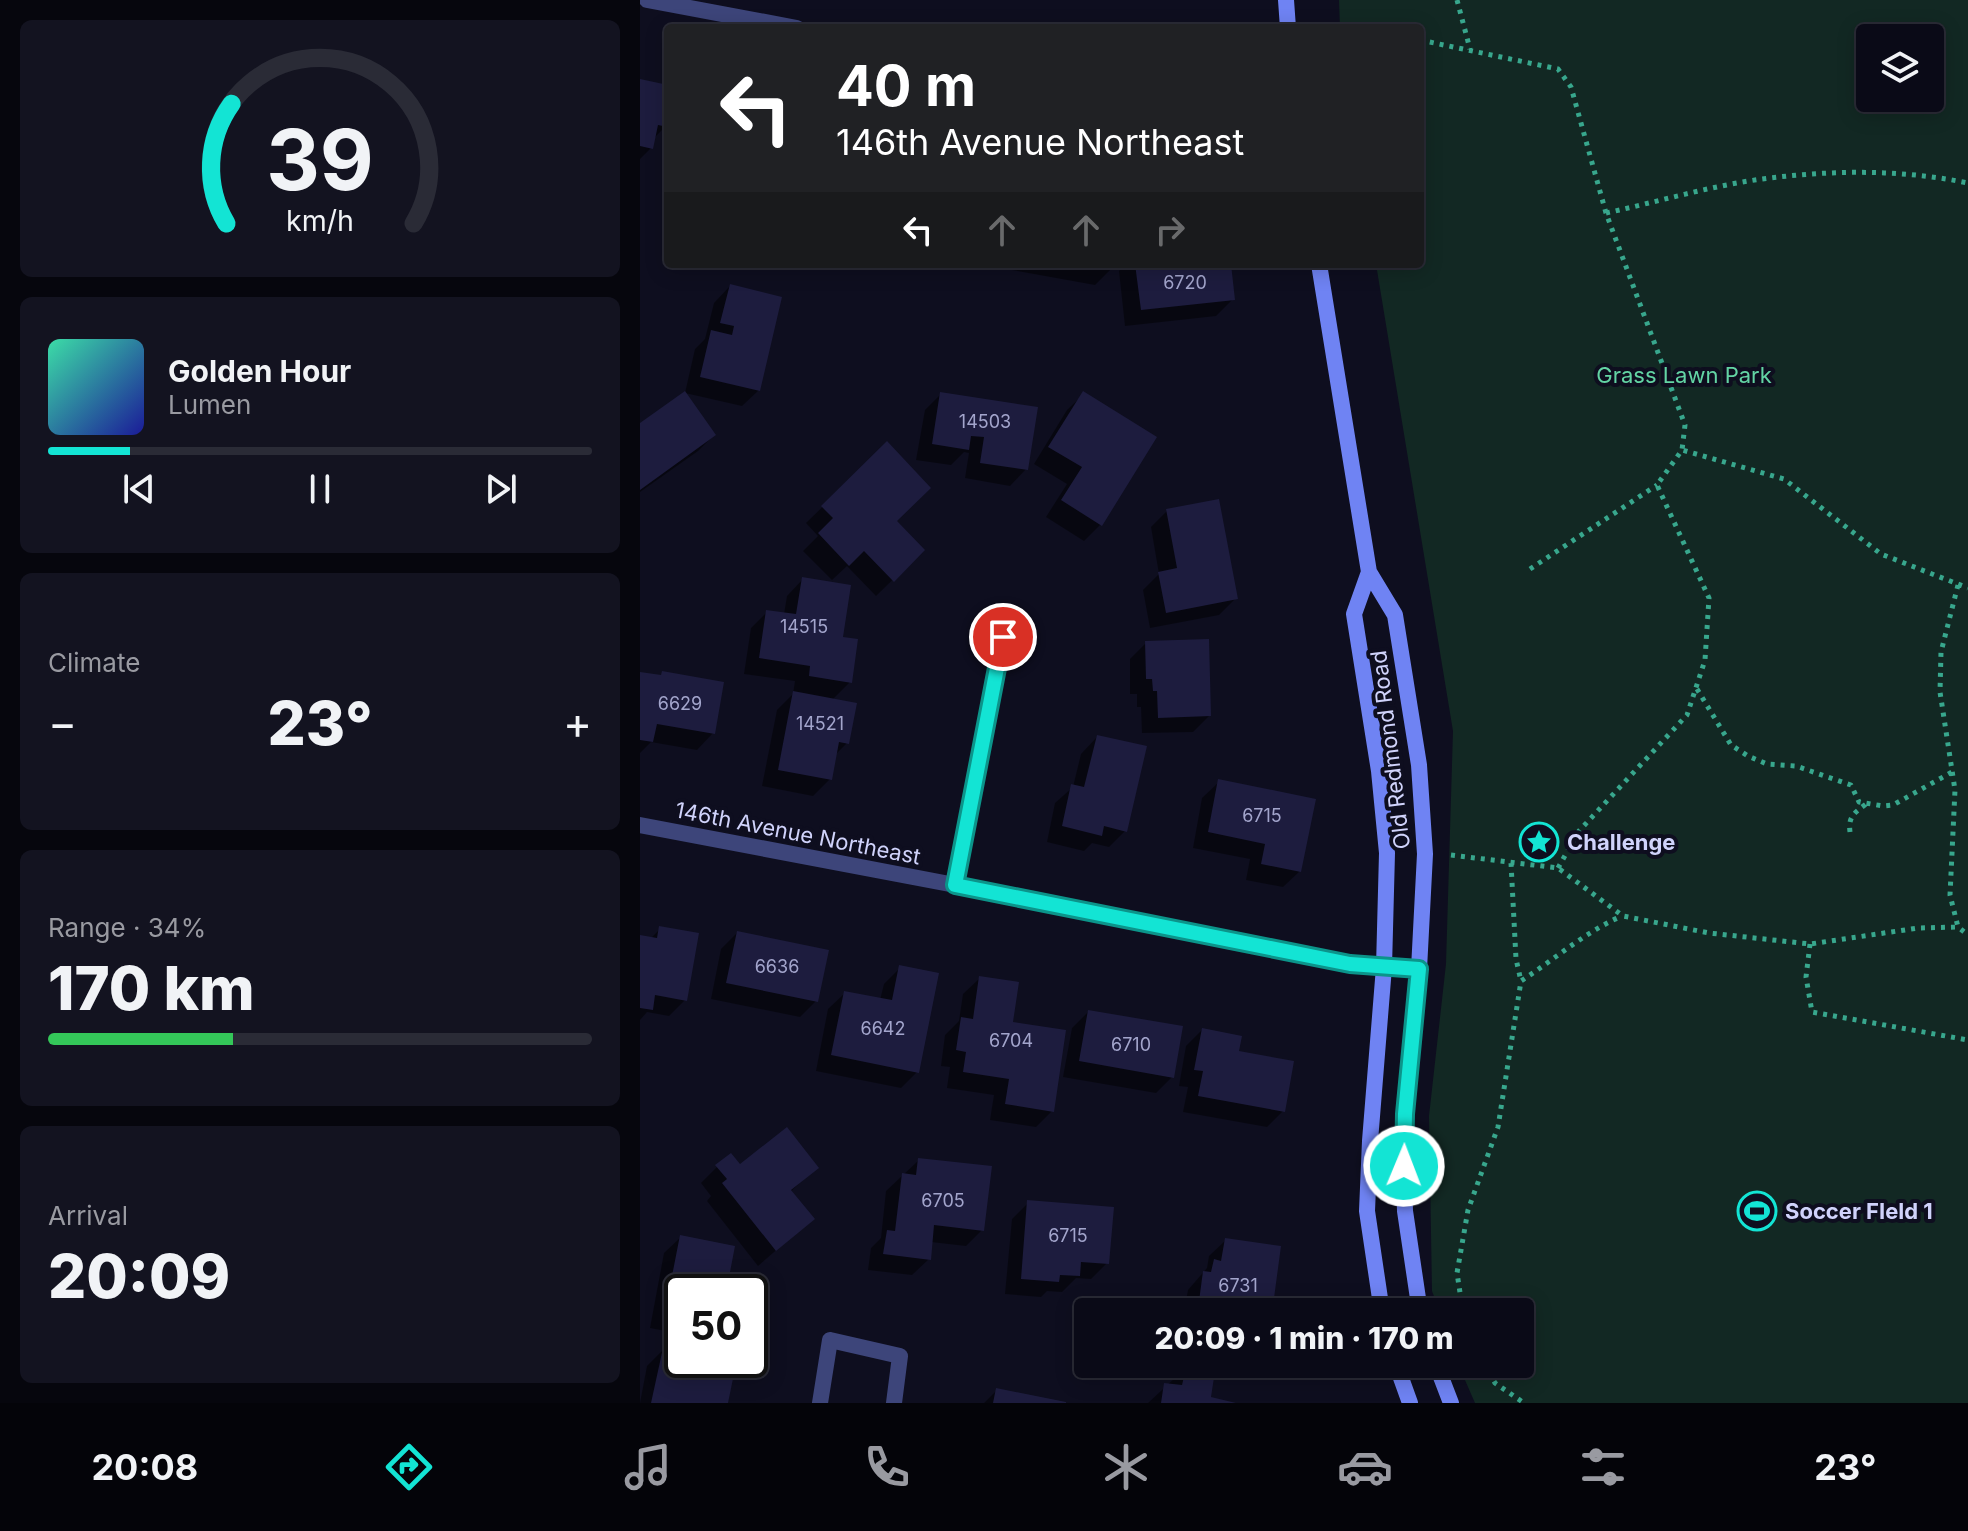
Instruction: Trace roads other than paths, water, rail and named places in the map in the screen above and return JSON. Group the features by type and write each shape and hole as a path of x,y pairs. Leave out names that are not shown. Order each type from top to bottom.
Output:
{"main road":[{"path":"1286,0 1288,24"},
{"name":"Old Redmond Road","path":"1320,268 1369,572 1395,615 1419,765 1425,854 1419,969 1403,1144 1405,1211 1418,1298"},
{"name":"Old Redmond Road","path":"1369,572 1354,614 1379,771 1387,853 1384,967 1367,1211 1380,1298"},
{"path":"1401,1378 1410,1403"},
{"path":"1441,1378 1451,1403"}],"street":[{"path":"647,0 776,24"},
{"path":"955,885 1003,637"},
{"name":"146th Avenue Northeast","path":"640,825 1350,964 1419,969"},
{"path":"820,1403 830,1340 900,1356 894,1403"}],"place":[{"name":"Challenge","path":"1539,842"},
{"name":"Soccer FIeld 1","path":"1757,1211"}],"park label":[{"name":"Grass Lawn Park","path":"1684,375"}]}
